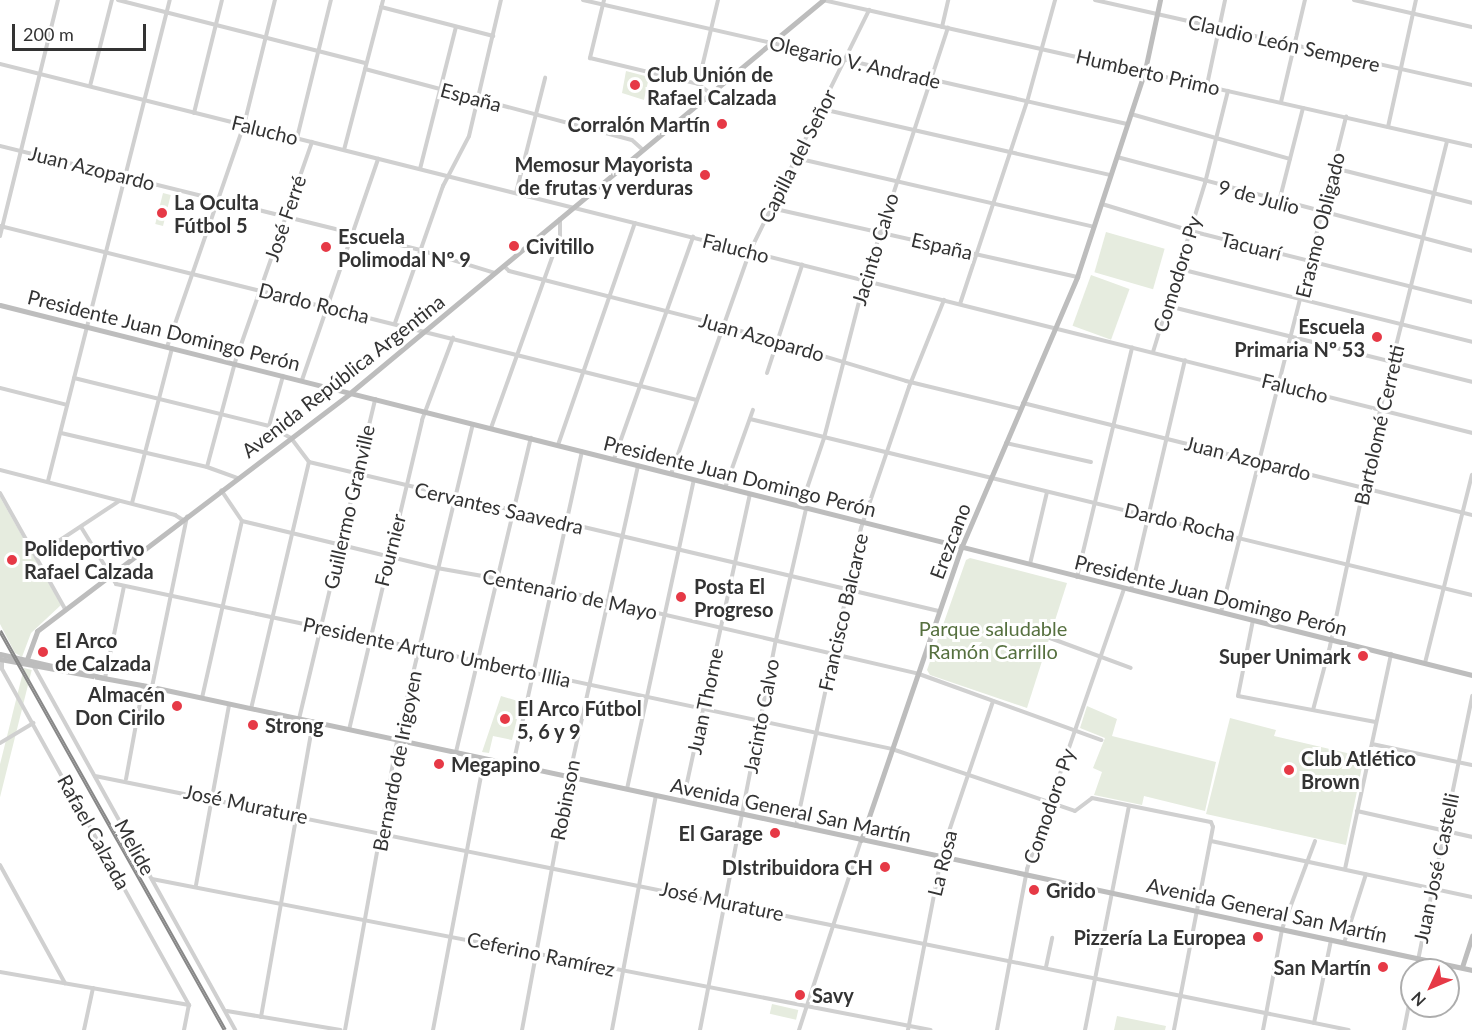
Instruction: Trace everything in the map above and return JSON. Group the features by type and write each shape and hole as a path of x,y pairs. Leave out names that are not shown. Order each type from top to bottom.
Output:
{"main road":[{"name":"Avenida República Argentina","path":"27,659 37,631 350,393 823,0"},
{"name":"Erezcano","path":"861,840 961,549 1058,328 1077,277 1145,70 1160,0"},
{"name":"Presidente Juan Domingo Perón","path":"0,305 614,459 961,549 1472,675"},
{"name":"Avenida General San Martín","path":"0,657 27,659 105,678"},
{"name":"Avenida General San Martín","path":"0,657 152,687 741,815 1418,958"},
{"path":"1462,968 1472,936"},
{"name":"Avenida General San Martín","path":"1462,968 1472,970"}],"street":[{"path":"0,236 58,0"},
{"path":"90,86 112,0"},
{"name":"España","path":"118,0 318,50 441,89 632,140 642,149"},
{"path":"48,481 170,0"},
{"path":"194,113 222,0"},
{"path":"132,503 147,454 170,348 192,272 244,125 275,0"},
{"path":"297,138 331,0"},
{"path":"344,151 383,0"},
{"path":"395,323 448,176 466,143 501,0"},
{"name":"Olegario V. Andrade","path":"583,0 604,2 770,44 1128,124"},
{"path":"698,84 718,0"},
{"name":"Humberto Primo","path":"823,0 1145,70 1472,146"},
{"path":"942,27 948,0"},
{"path":"960,304 1027,102 1055,0"},
{"name":"Claudio León Sempere","path":"1095,0 1472,85"},
{"path":"1207,86 1225,0"},
{"path":"1281,102 1305,0"},
{"path":"1354,0 1472,27"},
{"path":"1388,127 1416,0"},
{"path":"604,2 590,58 698,84 710,93"},
{"path":"381,7 493,36"},
{"name":"Capilla del Señor","path":"671,474 750,252 869,10"},
{"path":"420,169 456,27"},
{"name":"Jacinto Calvo","path":"700,1030 723,902 804,508 864,281 948,28"},
{"name":"Falucho","path":"0,64 1058,328 1472,434"},
{"path":"516,193 545,78"},
{"name":"Comodoro Py","path":"1152,352 1180,269 1228,91"},
{"path":"1279,202 1303,108"},
{"path":"822,109 1110,175"},
{"path":"1131,114 1290,159"},
{"name":"Erasmo Obligado","path":"1221,612 1347,117"},
{"name":"Bartolomé Cerretti","path":"1313,710 1331,640 1380,410 1447,141"},
{"name":"José Ferré","path":"207,467 235,364 312,142"},
{"name":"Juan Azopardo","path":"0,146 420,250 496,273"},
{"name":"9 de Julio","path":"1117,157 1205,183 1472,251"},
{"path":"796,158 1094,227"},
{"path":"302,380 378,159"},
{"path":"1334,168 1472,203"},
{"name":"Tacuarí","path":"1101,204 1191,231 1472,302"},
{"name":"España","path":"771,207 1077,277"},
{"path":"491,428 561,235 560,219"},
{"path":"558,445 635,223"},
{"name":"Dardo Rocha","path":"1,227 192,272 698,400"},
{"path":"614,459 693,237"},
{"path":"767,373 802,265"},
{"name":"Juan Azopardo","path":"504,267 544,280 724,326 912,382 1113,423 1472,515"},
{"path":"1180,269 1472,342"},
{"name":"Francisco Balcarce","path":"796,826 863,523 912,382 944,300"},
{"path":"1168,306 1472,382"},
{"name":"Fournier","path":"349,730 388,557 425,413 453,338"},
{"path":"1077,577 1132,348"},
{"name":"Comodoro Py","path":"997,1030 1026,875 1100,656 1127,590 1149,515 1185,360"},
{"path":"269,426 283,375"},
{"path":"74,378 269,426 291,438 309,462 290,533 250,709"},
{"path":"0,388 67,405"},
{"name":"Guillermo Granville","path":"299,719 375,399"},
{"path":"725,488 753,410"},
{"name":"Dardo Rocha","path":"750,419 1472,595"},
{"name":"Bernardo de Irigoyen","path":"345,1030 383,832 397,740 436,568 473,424"},
{"path":"61,433 207,467 237,478"},
{"path":"456,753 475,660 531,438"},
{"path":"1006,443 1091,462"},
{"path":"513,765 564,524 582,451"},
{"name":"Cervantes Saavedra","path":"309,462 512,512 939,611"},
{"name":"Robinson","path":"522,1030 588,684 638,466"},
{"path":"0,470 132,503 185,519 173,596 152,687"},
{"path":"1425,663 1472,475"},
{"path":"627,790 645,696 694,480"},
{"path":"201,699 242,521 221,490"},
{"path":"1030,566 1047,492"},
{"path":"0,493 65,609"},
{"name":"Juan Thorne","path":"683,802 750,494"},
{"path":"36,556 119,500"},
{"name":"Centenario de Mayo","path":"242,521 436,568 550,588 919,674 1101,740"},
{"path":"81,527 109,576"},
{"name":"Presidente Arturo Umberto Illia","path":"109,576 114,583 124,586 892,749 1075,811 1090,798 1214,824 1211,841"},
{"path":"105,678 124,586"},
{"path":"1253,620 1237,694 1376,722"},
{"path":"1050,638 1131,668"},
{"path":"1345,869 1391,654"},
{"name":"Rafael Calzada","path":"0,657 2,669 189,1005"},
{"name":"Melide","path":"33,665 236,1030"},
{"path":"126,779 143,686"},
{"name":"Juan José Castelli","path":"1418,958 1472,696"},
{"name":"La Rosa","path":"908,1028 941,856 993,701"},
{"path":"195,885 229,705"},
{"path":"261,1017 313,722"},
{"path":"0,743 33,723"},
{"path":"1372,744 1472,765"},
{"path":"433,1030 484,759"},
{"name":"José Murature","path":"95,776 126,779 1349,1030"},
{"path":"612,1030 656,796"},
{"path":"1085,1030 1129,806"},
{"path":"1357,811 1472,837"},
{"name":"Erezcano","path":"799,1030 861,840"},
{"path":"1174,1030 1211,841 1472,897"},
{"path":"1263,1030 1282,929 1315,842"},
{"path":"0,865 66,983"},
{"path":"1344,943 1366,874"},
{"name":"Ceferino Ramírez","path":"152,879 195,885 708,988 806,1005 908,1028 930,1030"},
{"path":"1046,967 1052,938"},
{"path":"1314,1023 1331,940"},
{"path":"0,972 189,1005 184,1030"},
{"path":"84,1030 93,988"},
{"path":"227,1011 340,1030"},
{"path":"297,1030 298,1024"}],"green space":[{"name":"Club Unión de Rafael Calzada","path":"626,71 649,77 644,100 622,93"},
{"name":"La Oculta Fútbol 5","path":"163,193 171,195 163,226 155,224"},
{"path":"1106,232 1165,249 1153,289 1094,272"},
{"path":"1091,275 1130,289 1111,340 1073,326"},
{"path":"0,497 61,605 31,633 22,657 15,653 0,624"},
{"name":"Parque saludable Ramón Carrillo","path":"970,558 1067,583 1027,708 930,675 927,670 966,560"},
{"path":"24,668 32,670 0,797 0,764"},
{"name":"El Arco Fútbol 5, 6 y 9","path":"501,696 521,702 512,740 493,736 489,753 482,752"},
{"path":"1087,706 1117,719 1112,736 1216,762 1205,811 1144,796 1142,805 1094,795 1102,772 1093,768 1105,738 1080,728"},
{"name":"Club Atlético Brown","path":"1230,718 1276,730 1274,736 1364,757 1346,845 1206,814"},
{"path":"772,1004 798,1010 796,1020 770,1014"},
{"path":"1117,1016 1166,1026 1165,1030 1114,1030"}],"railway":[{"path":"0,631 225,1030"}],"place":[{"name":"Club Unión de Rafael Calzada","path":"635,85"},
{"name":"Corralón Martín","path":"722,124"},
{"name":"Memosur Mayorista de frutas y verduras","path":"705,175"},
{"name":"La Oculta Fútbol 5","path":"162,213"},
{"name":"Civitillo","path":"514,246"},
{"name":"Escuela Polimodal Nº 9","path":"326,247"},
{"name":"Escuela Primaria Nº 53","path":"1377,337"},
{"name":"Polideportivo Rafael Calzada","path":"12,560"},
{"name":"Posta El Progreso","path":"681,597"},
{"name":"El Arco de Calzada","path":"43,652"},
{"name":"Super Unimark","path":"1363,656"},
{"name":"Almacén Don Cirilo","path":"177,706"},
{"name":"El Arco Fútbol 5, 6 y 9","path":"505,719"},
{"name":"Strong","path":"253,725"},
{"name":"Megapino","path":"439,764"},
{"name":"Club Atlético Brown","path":"1289,770"},
{"name":"El Garage","path":"775,833"},
{"name":"DIstribuidora CH","path":"885,867"},
{"name":"Grido","path":"1034,890"},
{"name":"Pizzería La Europea","path":"1258,937"},
{"name":"San Martín","path":"1383,967"},
{"name":"Savy","path":"800,995"}]}
